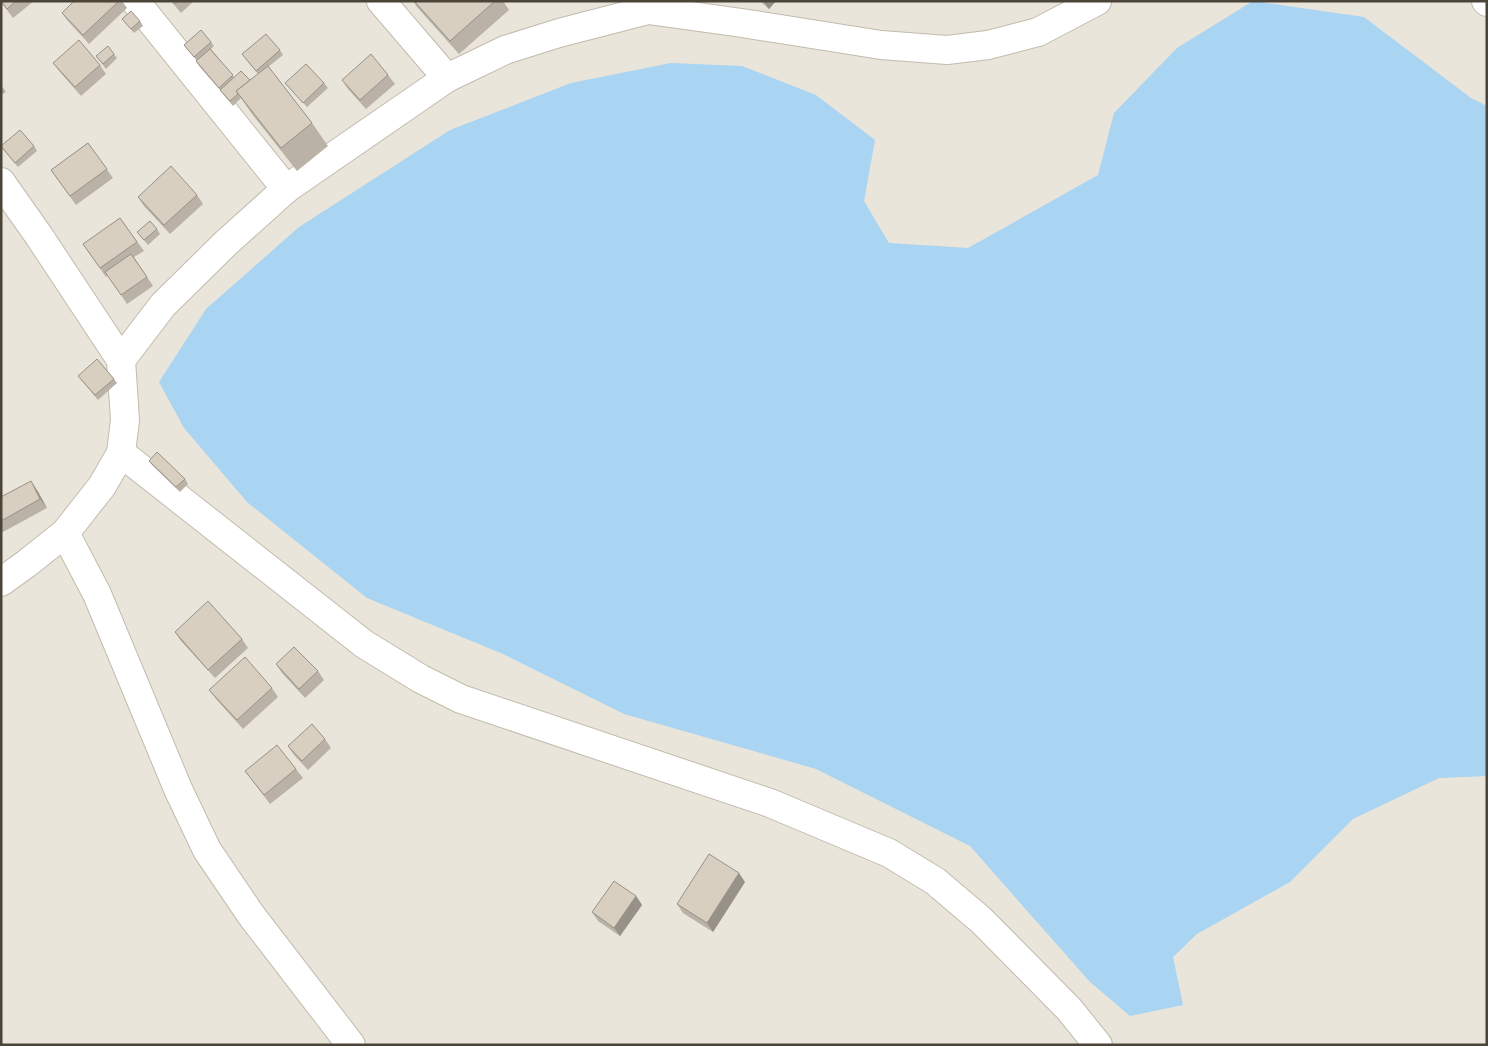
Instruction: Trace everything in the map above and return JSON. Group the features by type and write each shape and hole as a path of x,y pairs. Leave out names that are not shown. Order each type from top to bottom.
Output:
{"street":[{"path":"135,1 286,189"},
{"path":"381,1 447,78"},
{"path":"121,360 163,305 226,243 286,189 447,78 504,50 644,6 881,45 947,50 988,45 1038,32 1088,3"},
{"path":"1,182 121,360 124,420 121,453 102,486 65,533 1,582"},
{"path":"121,453 364,644 421,679 461,699 770,803 889,853 934,881 981,920 1069,1009 1098,1045"},
{"path":"65,533 97,594 178,789 207,850 251,915 351,1045"}],"shaded area":[{"path":"1,1 1487,1 1487,1045 1,1045"}],"water":[{"path":"1253,1 1364,17 1471,98 1487,106 1487,776 1439,778 1353,819 1290,882 1197,934 1173,957 1183,1005 1130,1016 1090,982 970,846 816,769 624,714 503,654 367,598 247,502 184,428 159,382 206,309 299,227 450,130 571,83 671,63 742,66 816,95 875,140 864,201 889,243 968,248 1098,175 1114,113 1177,48"}],"building":[{"path":"1,1 16,1 7,9"},
{"path":"74,1 119,1 83,35 62,13"},
{"path":"414,1 495,1 450,41"},
{"path":"131,11 140,21 131,29 122,19"},
{"path":"201,30 211,42 194,57 184,45"},
{"path":"266,34 280,50 256,71 242,54"},
{"path":"79,40 100,65 75,87 53,63"},
{"path":"108,46 114,54 103,64 96,56"},
{"path":"210,49 233,75 219,88 196,61"},
{"path":"371,54 388,75 360,100 342,80"},
{"path":"306,64 324,83 303,103 285,83"},
{"path":"268,66 312,123 281,148 236,91"},
{"path":"241,71 250,80 236,91 238,94 230,101 220,90"},
{"path":"20,130 34,146 15,163 1,146"},
{"path":"88,143 107,169 70,196 51,170"},
{"path":"171,166 197,195 164,225 138,197"},
{"path":"120,218 137,242 100,268 83,244"},
{"path":"150,221 157,229 144,240 137,232"},
{"path":"131,254 147,277 121,295 105,272"},
{"path":"97,359 114,379 95,395 78,376"},
{"path":"157,452 185,479 176,487 149,461"},
{"path":"31,481 40,499 1,521 1,497"},
{"path":"208,601 242,639 208,670 175,632"},
{"path":"294,647 318,671 299,689 276,664"},
{"path":"245,657 272,688 237,720 209,690"},
{"path":"312,724 325,739 302,761 288,746"},
{"path":"277,745 296,769 264,795 245,771"},
{"path":"709,854 739,873 707,923 677,904"},
{"path":"614,881 636,896 614,928 592,912"}]}
